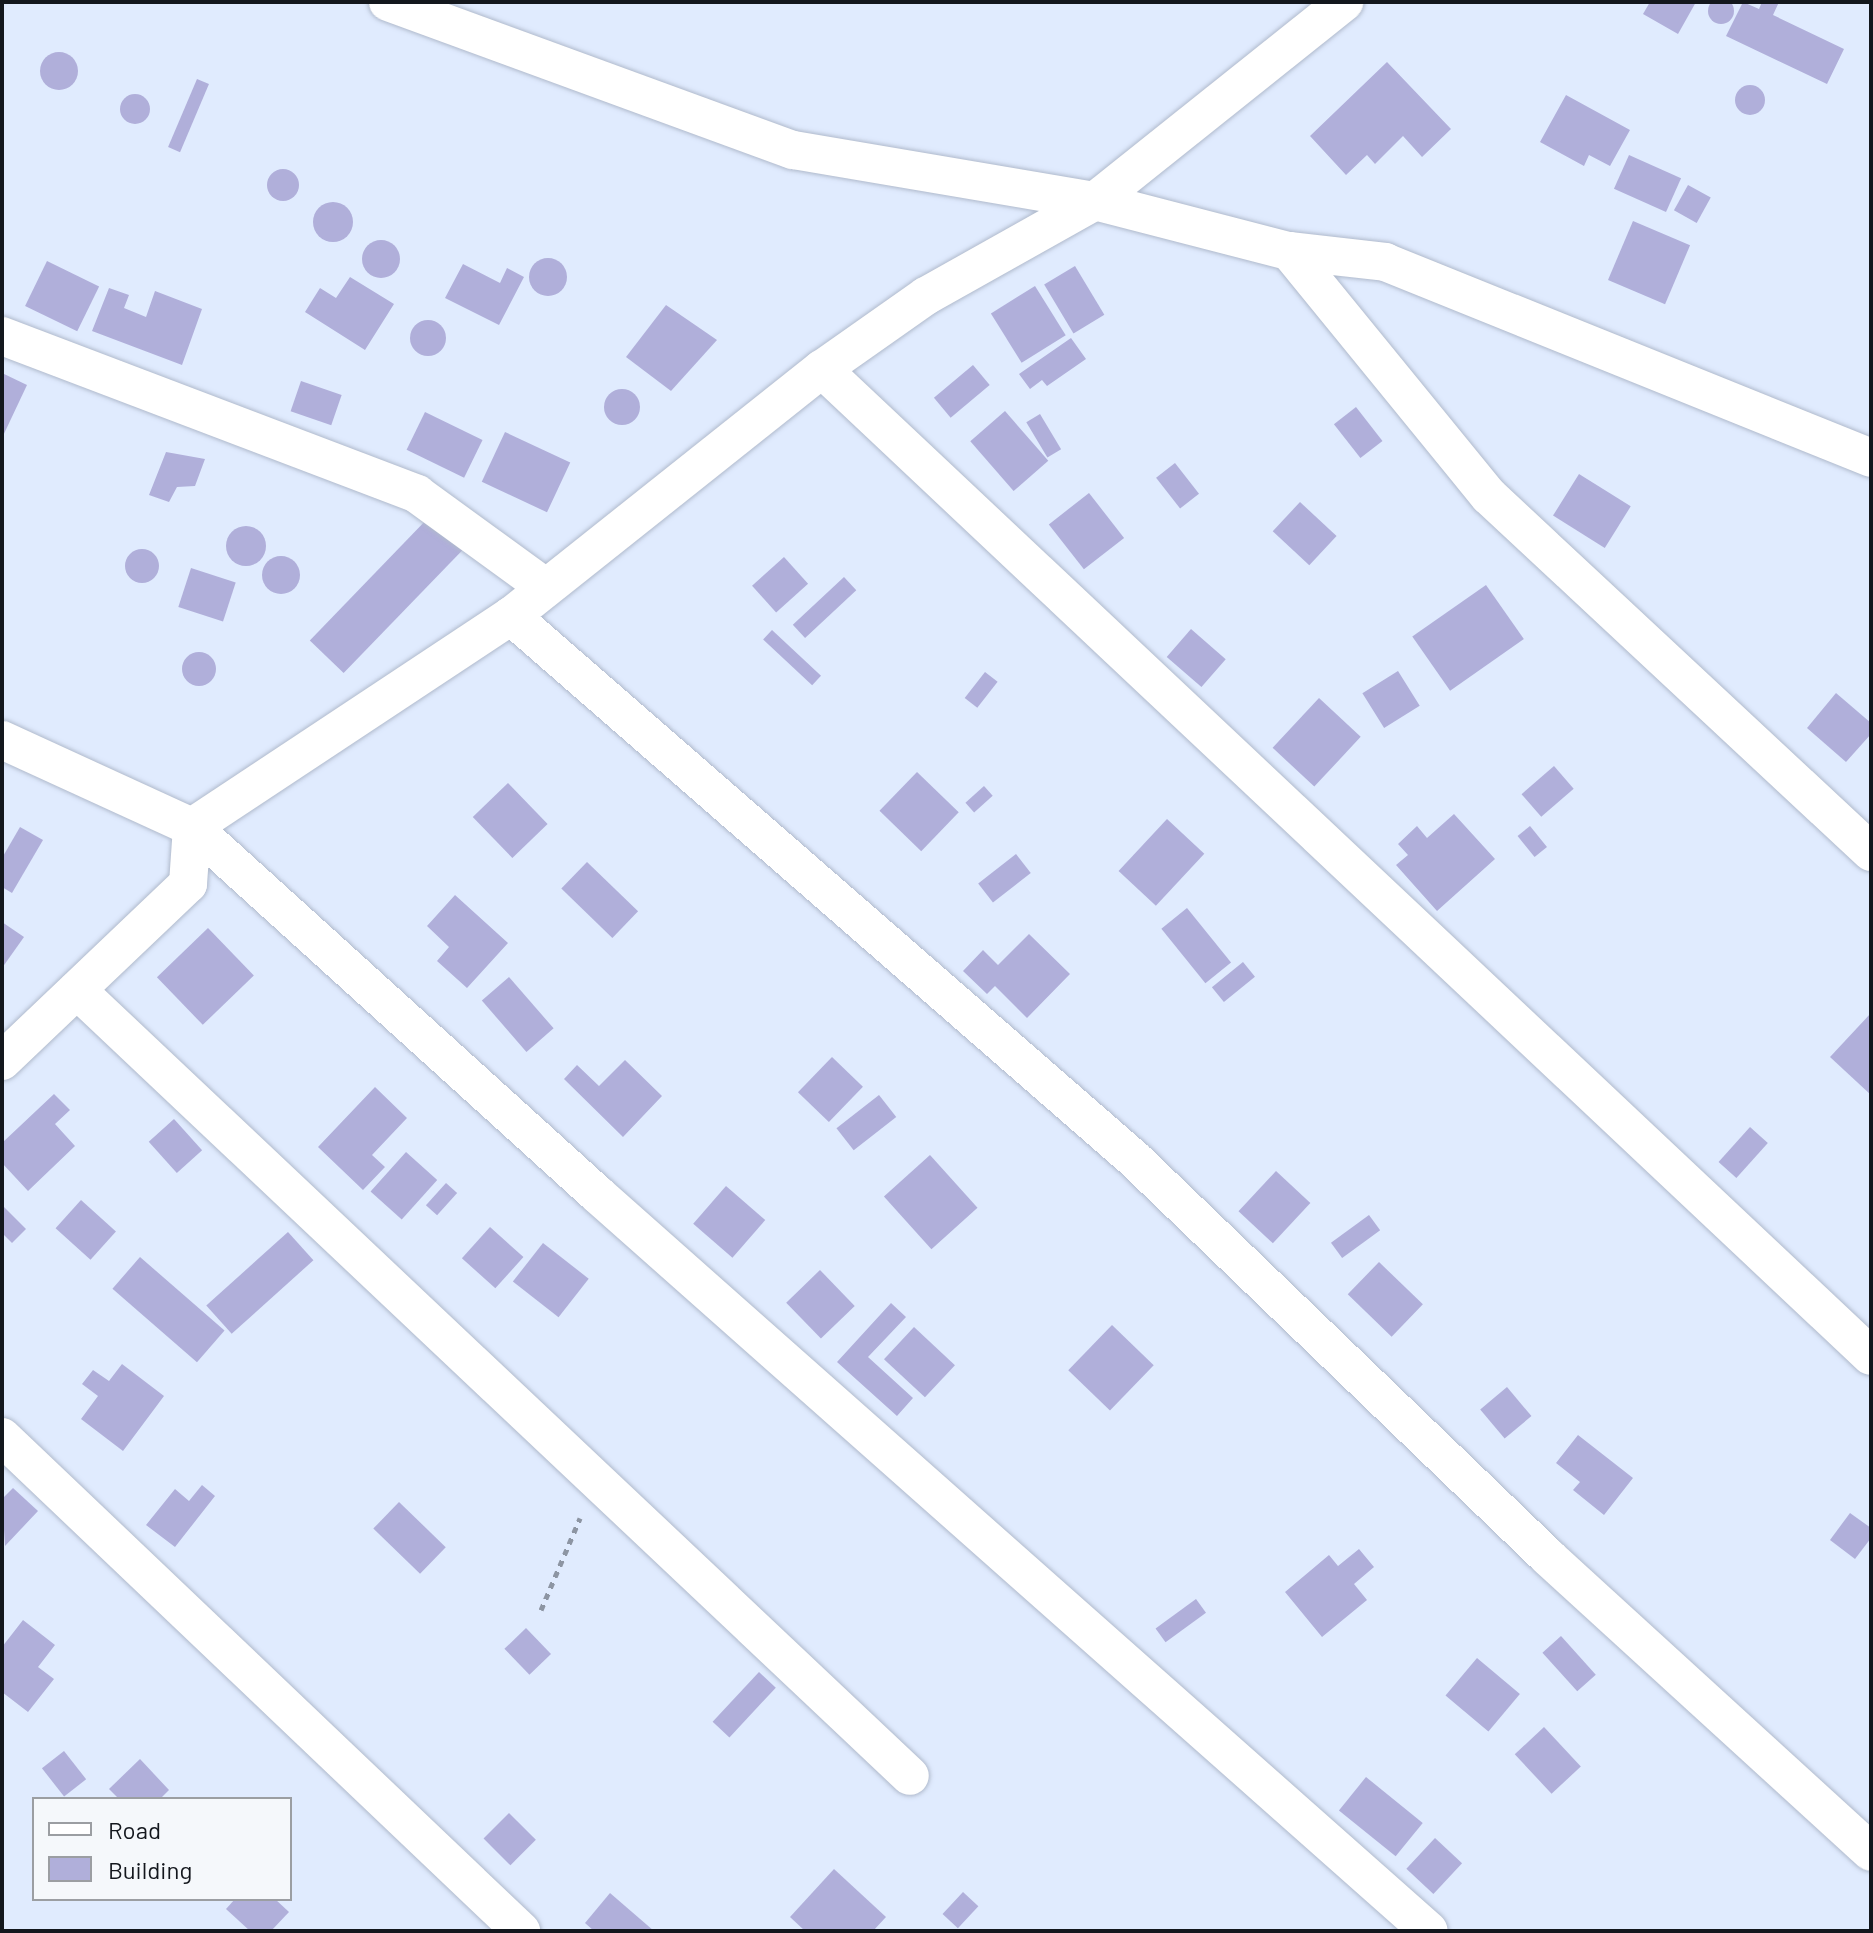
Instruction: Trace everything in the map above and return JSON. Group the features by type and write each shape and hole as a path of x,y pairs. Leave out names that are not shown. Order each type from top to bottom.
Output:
{"street":[{"path":"388,2 793,150 1095,201 1289,251 1385,262 1871,458"},
{"path":"192,827 511,616 822,369 926,296 1095,201 1344,2"},
{"path":"1289,251 1489,496 1871,852"},
{"path":"2,336 417,494 545,587"},
{"path":"822,369 1871,1356"},
{"path":"511,616 1133,1158 1548,1557 1871,1852"},
{"path":"2,740 192,827 655,1246 1429,1931"},
{"path":"2,1061 188,884 192,827"},
{"path":"77,990 910,1776"},
{"path":"2,1437 521,1931"}],"path":[{"path":"541,1610 598,1482"}],"building":[{"path":"1716,-1 1726,-1 1733,6 1733,16 1726,23 1716,23 1709,16 1709,6"},
{"path":"1650,2 1696,2 1678,34 1643,14"},
{"path":"1743,2 1759,9 1762,2 1779,2 1773,15 1844,49 1827,84 1726,36"},
{"path":"59,52 72,58 78,71 72,84 59,90 46,84 40,71 46,58"},
{"path":"1387,62 1451,129 1422,157 1403,136 1375,164 1367,155 1346,175 1310,136"},
{"path":"197,79 209,84 180,152 168,147"},
{"path":"1750,85 1761,89 1765,100 1761,111 1750,115 1739,111 1735,100 1739,89"},
{"path":"135,94 146,98 150,109 146,120 135,124 124,120 120,109 124,98"},
{"path":"1566,95 1630,130 1610,166 1589,155 1584,166 1540,142"},
{"path":"1629,155 1681,178 1666,212 1614,189"},
{"path":"283,169 294,174 299,185 294,196 283,201 272,196 267,185 272,174"},
{"path":"1688,185 1711,198 1697,223 1674,210"},
{"path":"333,202 347,208 353,222 347,236 333,242 319,236 313,222 319,208"},
{"path":"1633,221 1690,245 1665,304 1608,280"},
{"path":"381,240 394,246 400,259 394,272 381,278 368,272 362,259 368,246"},
{"path":"548,258 562,263 567,277 562,291 548,296 534,291 529,277 534,263"},
{"path":"47,261 99,286 77,331 25,306"},
{"path":"463,264 500,283 507,268 524,277 499,325 445,298"},
{"path":"1075,266 1104,315 1073,333 1044,285"},
{"path":"350,277 394,304 365,350 305,312 320,288 336,298"},
{"path":"1035,286 1066,335 1022,363 991,314"},
{"path":"109,288 129,295 124,308 146,317 155,291 202,309 182,365 92,331"},
{"path":"666,305 717,340 671,391 626,357"},
{"path":"428,320 441,325 446,338 441,351 428,356 415,351 410,338 415,325"},
{"path":"1071,338 1086,359 1047,386 1042,380 1030,389 1019,374"},
{"path":"973,365 990,385 951,418 934,398"},
{"path":"2,373 27,385 2,438"},
{"path":"301,381 342,395 331,425 291,411"},
{"path":"622,389 635,394 640,407 635,420 622,425 609,420 604,407 609,394"},
{"path":"1356,407 1382,441 1360,458 1334,424"},
{"path":"1005,411 1048,461 1014,491 970,441"},
{"path":"425,412 483,440 464,478 407,450"},
{"path":"1040,414 1061,449 1047,457 1026,422"},
{"path":"505,432 570,462 547,512 482,482"},
{"path":"166,452 205,459 195,486 177,487 169,502 149,495"},
{"path":"1175,463 1199,494 1180,509 1156,478"},
{"path":"1579,474 1631,506 1605,548 1553,516"},
{"path":"1089,493 1124,538 1084,569 1049,524"},
{"path":"1300,502 1337,536 1309,565 1273,531"},
{"path":"430,516 464,549 344,673 310,640"},
{"path":"246,526 260,532 266,546 260,560 246,566 232,560 226,546 232,532"},
{"path":"142,549 154,554 159,566 154,578 142,583 130,578 125,566 130,554"},
{"path":"281,556 294,562 300,575 294,588 281,594 268,588 262,575 268,562"},
{"path":"784,557 808,584 776,613 752,586"},
{"path":"191,568 236,583 223,622 178,607"},
{"path":"844,577 856,590 805,638 793,625"},
{"path":"1486,585 1524,639 1450,691 1412,637"},
{"path":"1191,629 1226,659 1201,687 1167,657"},
{"path":"772,630 821,676 812,685 763,640"},
{"path":"199,652 211,657 216,669 211,681 199,686 187,681 182,669 187,657"},
{"path":"1398,671 1420,706 1384,728 1362,693"},
{"path":"985,672 998,682 977,708 965,698"},
{"path":"1836,693 1871,723 1871,734 1846,762 1807,728"},
{"path":"1319,698 1361,737 1314,787 1273,748"},
{"path":"1554,766 1574,789 1541,817 1522,794"},
{"path":"917,772 959,812 921,851 879,811"},
{"path":"508,783 548,824 512,858 473,817"},
{"path":"984,786 993,796 974,812 965,803"},
{"path":"1454,814 1495,859 1437,911 1396,865 1408,855 1398,844 1417,826 1427,838"},
{"path":"1167,819 1204,854 1156,906 1119,871"},
{"path":"1530,826 1547,847 1535,857 1518,836"},
{"path":"20,827 43,840 12,893 2,887 2,858"},
{"path":"1016,854 1031,873 993,902 978,884"},
{"path":"587,862 638,911 612,938 561,889"},
{"path":"455,895 508,943 467,988 437,961 449,947 427,926"},
{"path":"1187,908 1231,962 1205,983 1161,929"},
{"path":"2,922 24,937 2,968"},
{"path":"208,928 254,975 203,1025 157,977"},
{"path":"1029,934 1070,974 1027,1018 995,986 987,994 963,971 983,950 998,965"},
{"path":"1243,962 1255,977 1224,1002 1212,987"},
{"path":"509,977 554,1028 526,1052 482,1001"},
{"path":"1871,1013 1871,1095 1830,1057"},
{"path":"832,1057 863,1087 829,1122 798,1092"},
{"path":"625,1060 662,1096 623,1137 564,1079 577,1065 599,1086"},
{"path":"375,1087 407,1118 372,1155 385,1167 363,1190 318,1147"},
{"path":"54,1094 70,1110 55,1124 75,1146 28,1191 2,1163 2,1143"},
{"path":"879,1095 896,1117 854,1150 836,1128"},
{"path":"174,1119 202,1150 177,1173 149,1142"},
{"path":"1750,1127 1768,1143 1736,1178 1719,1162"},
{"path":"406,1152 437,1180 402,1219 371,1191"},
{"path":"930,1155 978,1208 931,1249 884,1196"},
{"path":"1276,1171 1310,1203 1273,1243 1238,1211"},
{"path":"446,1183 457,1193 437,1215 426,1205"},
{"path":"726,1186 765,1220 732,1258 693,1224"},
{"path":"81,1200 116,1231 91,1260 56,1228"},
{"path":"2,1205 26,1229 12,1243 2,1233"},
{"path":"1369,1215 1380,1230 1342,1258 1331,1243"},
{"path":"490,1227 523,1257 495,1288 462,1258"},
{"path":"288,1232 313,1260 232,1334 206,1306"},
{"path":"543,1243 589,1279 559,1317 513,1282"},
{"path":"140,1257 225,1330 197,1362 112,1289"},
{"path":"1379,1262 1423,1304 1392,1337 1348,1294"},
{"path":"820,1270 855,1306 821,1339 786,1303"},
{"path":"891,1303 906,1317 868,1357 913,1398 897,1416 837,1362"},
{"path":"1112,1325 1154,1365 1110,1411 1068,1370"},
{"path":"914,1327 955,1365 925,1397 884,1359"},
{"path":"122,1364 164,1396 123,1451 81,1419 98,1396 82,1384 93,1370 109,1381"},
{"path":"1507,1387 1531,1416 1505,1439 1480,1409"},
{"path":"1578,1435 1633,1478 1604,1515 1573,1490 1580,1482 1556,1463"},
{"path":"202,1485 215,1496 175,1547 146,1525 175,1489 189,1501"},
{"path":"13,1488 38,1511 5,1546 2,1499"},
{"path":"399,1502 446,1547 420,1574 373,1529"},
{"path":"1850,1513 1871,1528 1871,1538 1855,1559 1830,1540"},
{"path":"1359,1549 1374,1567 1354,1584 1367,1600 1322,1637 1285,1592 1329,1555 1338,1566"},
{"path":"1196,1599 1206,1613 1166,1642 1156,1628"},
{"path":"23,1620 55,1645 38,1667 54,1679 28,1712 2,1692 2,1647"},
{"path":"526,1628 551,1654 529,1675 504,1649"},
{"path":"1561,1636 1596,1675 1577,1691 1542,1653"},
{"path":"1477,1658 1520,1694 1488,1732 1446,1696"},
{"path":"759,1672 776,1688 729,1737 713,1722"},
{"path":"1544,1727 1581,1766 1552,1794 1515,1754"},
{"path":"64,1751 86,1779 64,1797 42,1768"},
{"path":"140,1759 169,1790 162,1797 117,1797 109,1789"},
{"path":"1366,1777 1423,1823 1396,1856 1339,1810"},
{"path":"509,1813 536,1840 510,1865 484,1838"},
{"path":"1435,1838 1462,1863 1433,1894 1406,1869"},
{"path":"834,1869 886,1917 873,1931 805,1931 790,1917"},
{"path":"963,1892 978,1906 958,1928 943,1914"},
{"path":"610,1893 654,1931 594,1931 585,1923"},
{"path":"233,1901 277,1901 289,1912 271,1931 250,1931 226,1909"}]}
